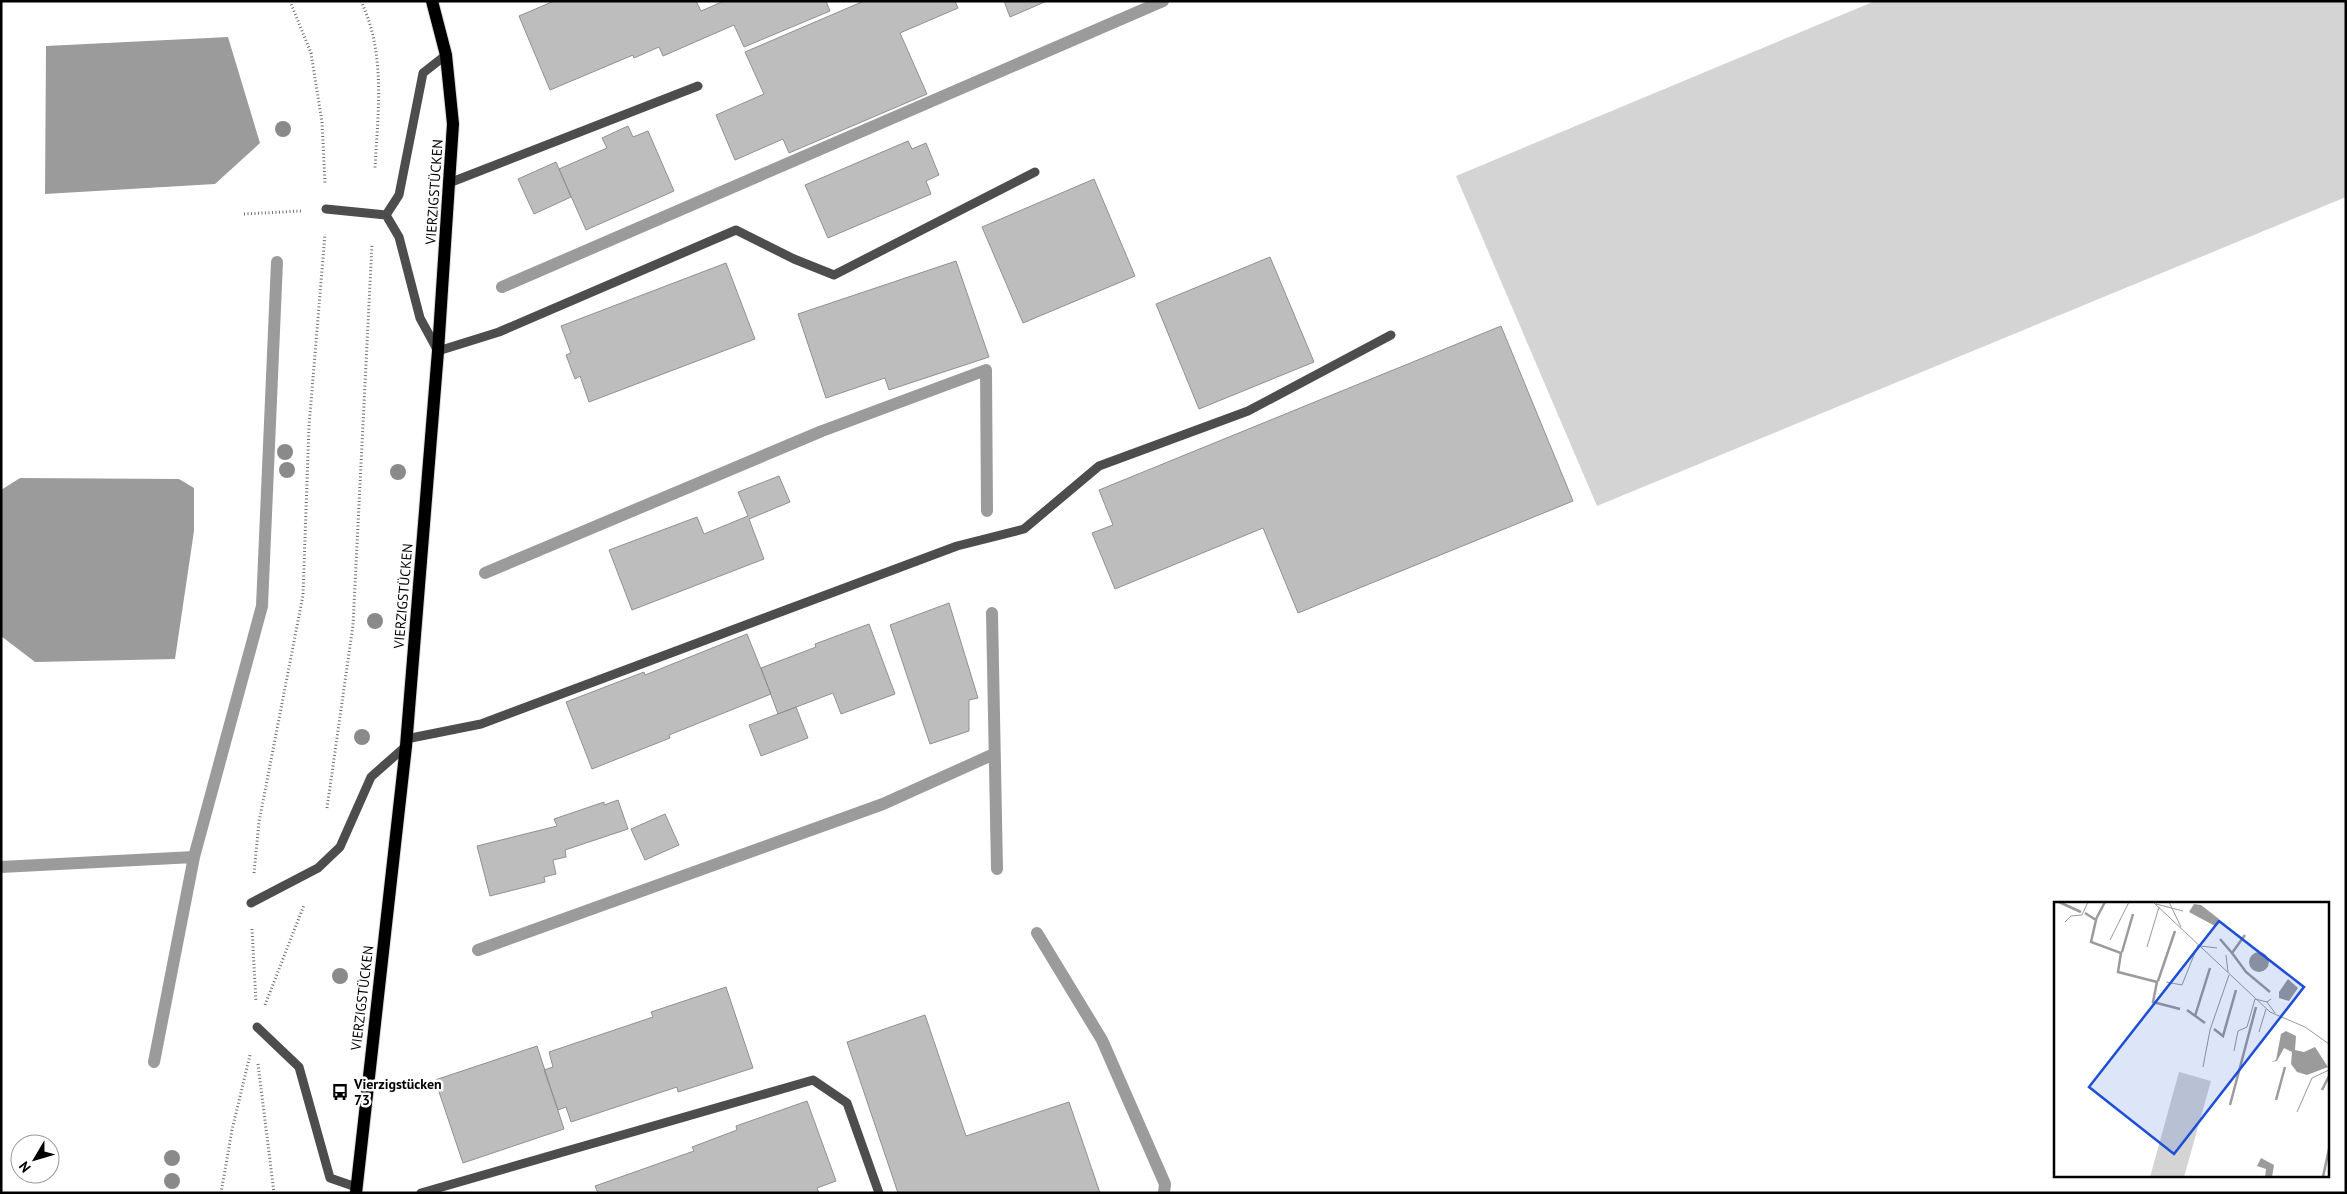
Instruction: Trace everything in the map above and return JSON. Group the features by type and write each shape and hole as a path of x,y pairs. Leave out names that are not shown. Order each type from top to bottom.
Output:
{"main road":[{"name":"VIERZIGSTÜCKEN","path":"356,1190 406,742 438,350 453,124 446,55 432,1"}],"lane":[{"path":"386,215 399,195 423,72 446,55"},
{"path":"449,184 698,86"},
{"path":"386,215 399,237 420,318 438,350 500,332 736,230 794,259 834,275 1036,172"},
{"path":"326,210 386,215"},
{"path":"251,903 318,868 340,847 371,777 406,742 481,724 957,546 1024,529 1099,466 1248,411 1391,335"},
{"path":"257,1027 298,1067 330,1178 356,1190"},
{"path":"421,1193 813,1080 847,1103 879,1193"}],"path":[{"path":"274,1193 262,1100 251,903 259,822 304,595 309,426 326,210 322,122 311,53 290,1"},
{"path":"327,809 353,625 374,214 379,65 369,17 361,1"},
{"path":"244,214 326,210"},
{"path":"221,1193 232,1130 257,1027 318,868"}],"shaded area":[{"path":"1875,1 2346,1 2346,197 1597,506 1456,176"},
{"path":"228,37 260,143 215,184 45,194 46,46"},
{"path":"20,478 179,479 194,488 194,531 175,659 35,662 1,636 1,490"}],"building":[{"path":"554,1 696,1 701,11 724,1 826,1 830,11 744,47 734,25 663,56 659,47 634,58 633,55 550,90 519,16"},
{"path":"864,1 955,1 958,8 900,33 927,94 789,153 783,139 735,160 716,115 764,94 745,52"},
{"path":"1004,1 1047,1 1010,17"},
{"path":"628,126 633,137 648,131 674,191 586,230 559,169 607,148 602,138"},
{"path":"908,141 912,149 926,143 939,175 926,181 931,194 828,238 805,185"},
{"path":"556,162 571,197 534,214 518,179"},
{"path":"1094,179 1135,276 1023,323 982,227"},
{"path":"1270,257 1314,362 1199,409 1156,304"},
{"path":"956,261 989,357 889,390 885,378 826,398 798,314"},
{"path":"726,263 755,339 589,402 580,376 575,379 566,355 571,353 561,326"},
{"path":"1501,326 1573,501 1298,613 1263,528 1115,589 1092,533 1113,525 1099,490"},
{"path":"779,476 790,502 749,519 764,559 632,610 609,550 697,517 704,534 748,516 738,492"},
{"path":"949,603 978,698 969,700 969,731 930,744 890,625"},
{"path":"869,624 895,694 841,714 833,693 778,714 761,668 816,647 815,644"},
{"path":"747,634 771,694 669,735 670,738 592,769 566,702 644,672 645,675"},
{"path":"796,707 808,738 761,756 749,725"},
{"path":"618,800 628,829 565,850 566,857 553,860 556,874 544,877 545,882 490,896 477,846 557,826 554,819 604,802 604,805"},
{"path":"665,814 679,845 645,860 631,829"},
{"path":"726,987 753,1068 678,1092 677,1087 571,1122 566,1107 558,1110 544,1070 553,1067 549,1052 653,1017 651,1012"},
{"path":"925,1015 966,1136 1069,1102 1100,1193 898,1193 847,1042"},
{"path":"537,1046 564,1129 463,1163 435,1080"},
{"path":"807,1101 836,1181 817,1188 819,1193 598,1193 595,1186 694,1151 692,1147 737,1130 736,1126"}],"waterway":[{"path":"502,287 1163,1"},
{"path":"1,867 194,857 262,606 277,262"},
{"path":"485,573 822,431 986,370 987,511"},
{"path":"992,613 997,869"},
{"path":"478,950 883,804 994,754"},
{"path":"154,1062 194,857"},
{"path":"1037,933 1102,1040 1165,1184 1164,1193"}],"place":[{"name":"Vierzigstücken 73","path":"340,1092"}]}
